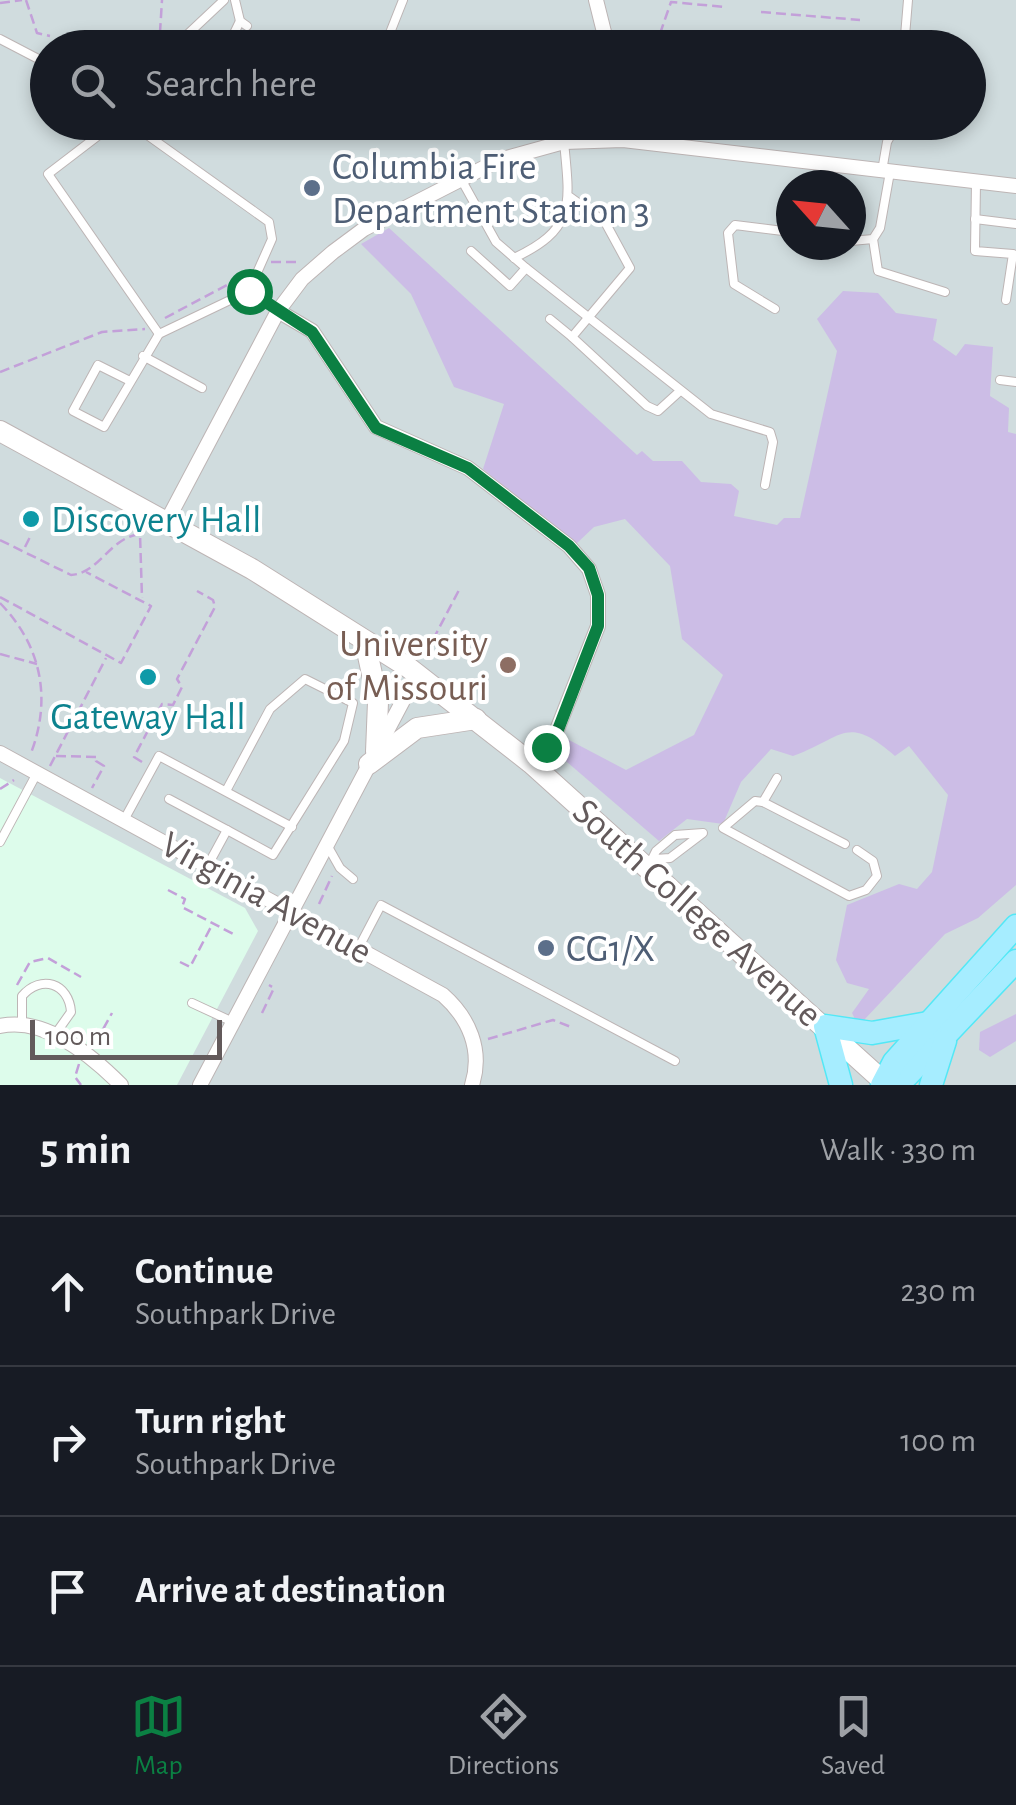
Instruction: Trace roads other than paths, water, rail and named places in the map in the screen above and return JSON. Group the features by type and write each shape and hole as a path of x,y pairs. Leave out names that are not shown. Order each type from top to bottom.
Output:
{"main road":[{"name":"South College Avenue","path":"0,431 166,521 416,674 652,862 883,1084"},
{"path":"365,642 378,702 372,758"},
{"path":"372,758 418,728 476,720"},
{"path":"883,1084 907,1076 938,1028 1016,926"},
{"path":"841,1085 824,1026 872,1033 938,1028 1016,961"},
{"path":"932,1085 938,1028"}],"street":[{"path":"596,0 604,30"},
{"path":"166,521 278,311 302,279 364,229 499,160 564,142 623,140 1016,186"},
{"path":"278,311 312,332 376,428 468,468 569,546 589,568 598,595 598,626 556,735 532,764"},
{"path":"200,1085 416,674"},
{"name":"Virginia Avenue","path":"0,753 43,769 124,820 425,983 460,1010 476,1050 472,1085"},
{"path":"0,1026 22,1021 54,1036 92,1057 121,1085"}],"lane":[{"path":"192,30 224,0"},
{"path":"235,0 244,23 239,30"},
{"path":"391,30 403,0"},
{"path":"906,30 908,0"},
{"path":"0,39 30,55"},
{"path":"92,140 48,174 159,334"},
{"path":"130,381 98,365 73,411 104,428 159,334 249,291 272,239 269,222 154,140"},
{"path":"866,239 880,228 888,140"},
{"path":"514,258 544,244 565,220 570,197 564,142"},
{"path":"461,179 488,230 526,268 680,391 727,422 770,432 773,442 765,485"},
{"path":"976,182 975,251 1013,254 1006,300"},
{"path":"570,197 605,222 630,268 572,337"},
{"path":"975,219 1016,224"},
{"path":"776,230 736,225 728,234 734,284 776,309"},
{"path":"872,238 878,271 944,292"},
{"path":"471,251 510,286 526,268"},
{"path":"249,291 278,311"},
{"path":"550,319 647,406 658,411 666,408 680,391"},
{"path":"144,356 202,388"},
{"path":"1000,380 1016,382"},
{"path":"170,799 273,854 344,741 353,704 305,680 270,709 226,791"},
{"path":"124,820 159,756 292,826"},
{"path":"0,842 43,769"},
{"path":"763,802 777,778"},
{"path":"652,862 656,851 675,836 722,828 755,802 763,802 845,844"},
{"path":"722,828 849,896 866,890 877,876 873,861 857,850"},
{"path":"208,865 227,830"},
{"path":"652,862 670,858 703,834"},
{"path":"327,845 338,865 353,879"},
{"path":"359,947 381,905 675,1061"},
{"path":"22,1021 19,1004 28,989 53,984 67,995 71,1012 54,1036"},
{"path":"192,1002 233,1022"}],"place":[{"name":"Columbia Fire Department Station 3","path":"312,188"},
{"name":"Discovery Hall","path":"31,519"},
{"name":"University of Missouri","path":"508,665"},
{"name":"Gateway Hall","path":"148,677"},
{"name":"CG1/X","path":"546,948"}]}
